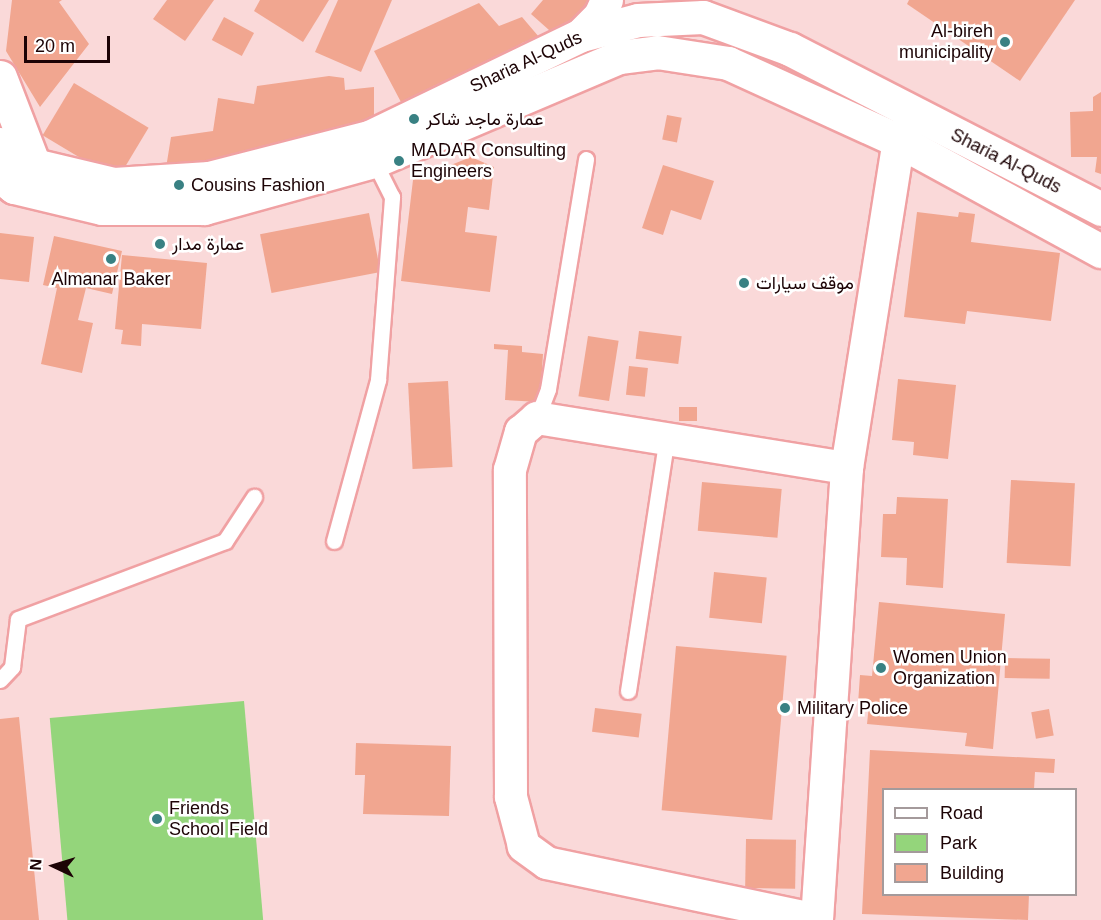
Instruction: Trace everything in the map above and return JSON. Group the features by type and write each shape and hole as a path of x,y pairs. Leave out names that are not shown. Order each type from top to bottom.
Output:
{"main road":[{"name":"Sharia Al-Quds","path":"12,179 114,184 209,178 369,137 581,35 692,8 790,49 907,128 1101,250"},
{"name":"Sharia Al-Quds","path":"12,179 102,208 204,208 374,161 618,57 657,52 728,63 907,128 1101,209"},
{"path":"0,77 12,179"},
{"name":"Sharia Al-Quds","path":"0,144 12,179"}],"street":[{"path":"581,35 600,16 607,0"},
{"path":"847,468 667,437 537,418 521,432 510,470 511,797 524,846 547,863 818,920 847,468 907,128"}],"lane":[{"path":"537,418 548,389 586,159"},
{"path":"334,541 378,380 392,197 374,161"},
{"path":"628,691 667,437"},
{"path":"0,680 12,667 18,619 225,541 254,498"}],"green space":[{"name":"Friends School Field","path":"244,701 263,920 67,920 50,718"}],"building":[{"path":"12,0 62,0 59,2 89,44 40,107 6,51"},
{"path":"167,0 214,0 185,41 153,19"},
{"path":"260,0 329,0 303,42 254,11"},
{"path":"338,0 392,0 361,72 315,52"},
{"path":"543,0 591,0 558,38 531,14"},
{"name":"Al-bireh municipality","path":"909,0 1075,0 1020,81 907,4"},
{"path":"479,3 499,26 522,17 539,37 522,43 495,68 402,104 374,51"},
{"path":"224,17 254,33 242,56 212,40"},
{"path":"329,76 344,78 345,90 374,87 374,121 274,156 166,168 171,137 213,131 218,98 254,104 257,86"},
{"path":"74,83 149,128 117,180 43,135"},
{"path":"1101,92 1101,174 1095,172 1097,157 1071,157 1070,112 1093,111 1093,97"},
{"path":"667,115 682,118 677,142 662,140"},
{"path":"471,157 494,167 489,210 468,207 465,232 497,236 490,292 401,281 413,180"},
{"path":"663,165 714,181 701,220 671,210 663,235 642,228"},
{"path":"917,212 958,217 959,212 975,214 971,242 1060,253 1051,321 967,311 965,324 904,317"},
{"path":"369,213 380,272 271,293 260,234"},
{"path":"0,233 34,237 29,282 0,279"},
{"path":"54,236 122,251 112,294 86,288 78,320 93,323 82,373 41,364 57,288 43,285"},
{"path":"122,255 207,263 201,329 142,324 141,346 121,344 123,330 115,329"},
{"path":"639,331 682,336 678,364 636,359"},
{"path":"588,336 619,341 609,401 578,396"},
{"path":"494,344 522,346 522,352 543,354 540,402 505,400 508,350 494,349"},
{"path":"629,366 648,368 645,397 626,395"},
{"path":"898,379 956,385 948,459 913,455 914,442 892,440"},
{"path":"448,381 453,467 413,469 408,383"},
{"path":"679,407 697,407 697,421 679,421"},
{"path":"1011,480 1075,483 1071,566 1007,563"},
{"path":"702,482 782,489 777,538 698,531"},
{"path":"897,497 948,499 943,588 906,585 907,558 881,557 883,514 896,514"},
{"path":"714,572 767,578 762,623 709,618"},
{"path":"879,602 1005,614 993,749 965,746 967,733 867,724 869,705 858,704 860,675 872,676"},
{"path":"676,646 787,656 772,820 662,810"},
{"path":"1005,658 1050,659 1050,679 1005,678"},
{"path":"595,708 642,714 639,738 592,732"},
{"path":"1049,709 1054,736 1036,739 1031,712"},
{"path":"19,717 39,920 0,920 0,719"},
{"path":"356,743 451,746 449,816 363,814 365,775 355,775"},
{"path":"870,750 1055,759 1054,773 1035,772 1034,788 882,788 882,896 1029,896 1028,920 862,914"},
{"path":"746,839 796,840 795,889 745,888"}],"place":[{"name":"Al-bireh municipality","path":"1005,42"},
{"name":"عمارة ماجد شاكر","path":"414,119"},
{"name":"MADAR Consulting Engineers","path":"399,161"},
{"name":"Cousins Fashion","path":"179,185"},
{"name":"عمارة مدار","path":"160,244"},
{"name":"Almanar Baker","path":"111,259"},
{"name":"موقف سيارات","path":"744,283"},
{"name":"Women Union Organization","path":"881,668"},
{"name":"Military Police","path":"785,708"},
{"name":"Friends School Field","path":"157,819"}]}
